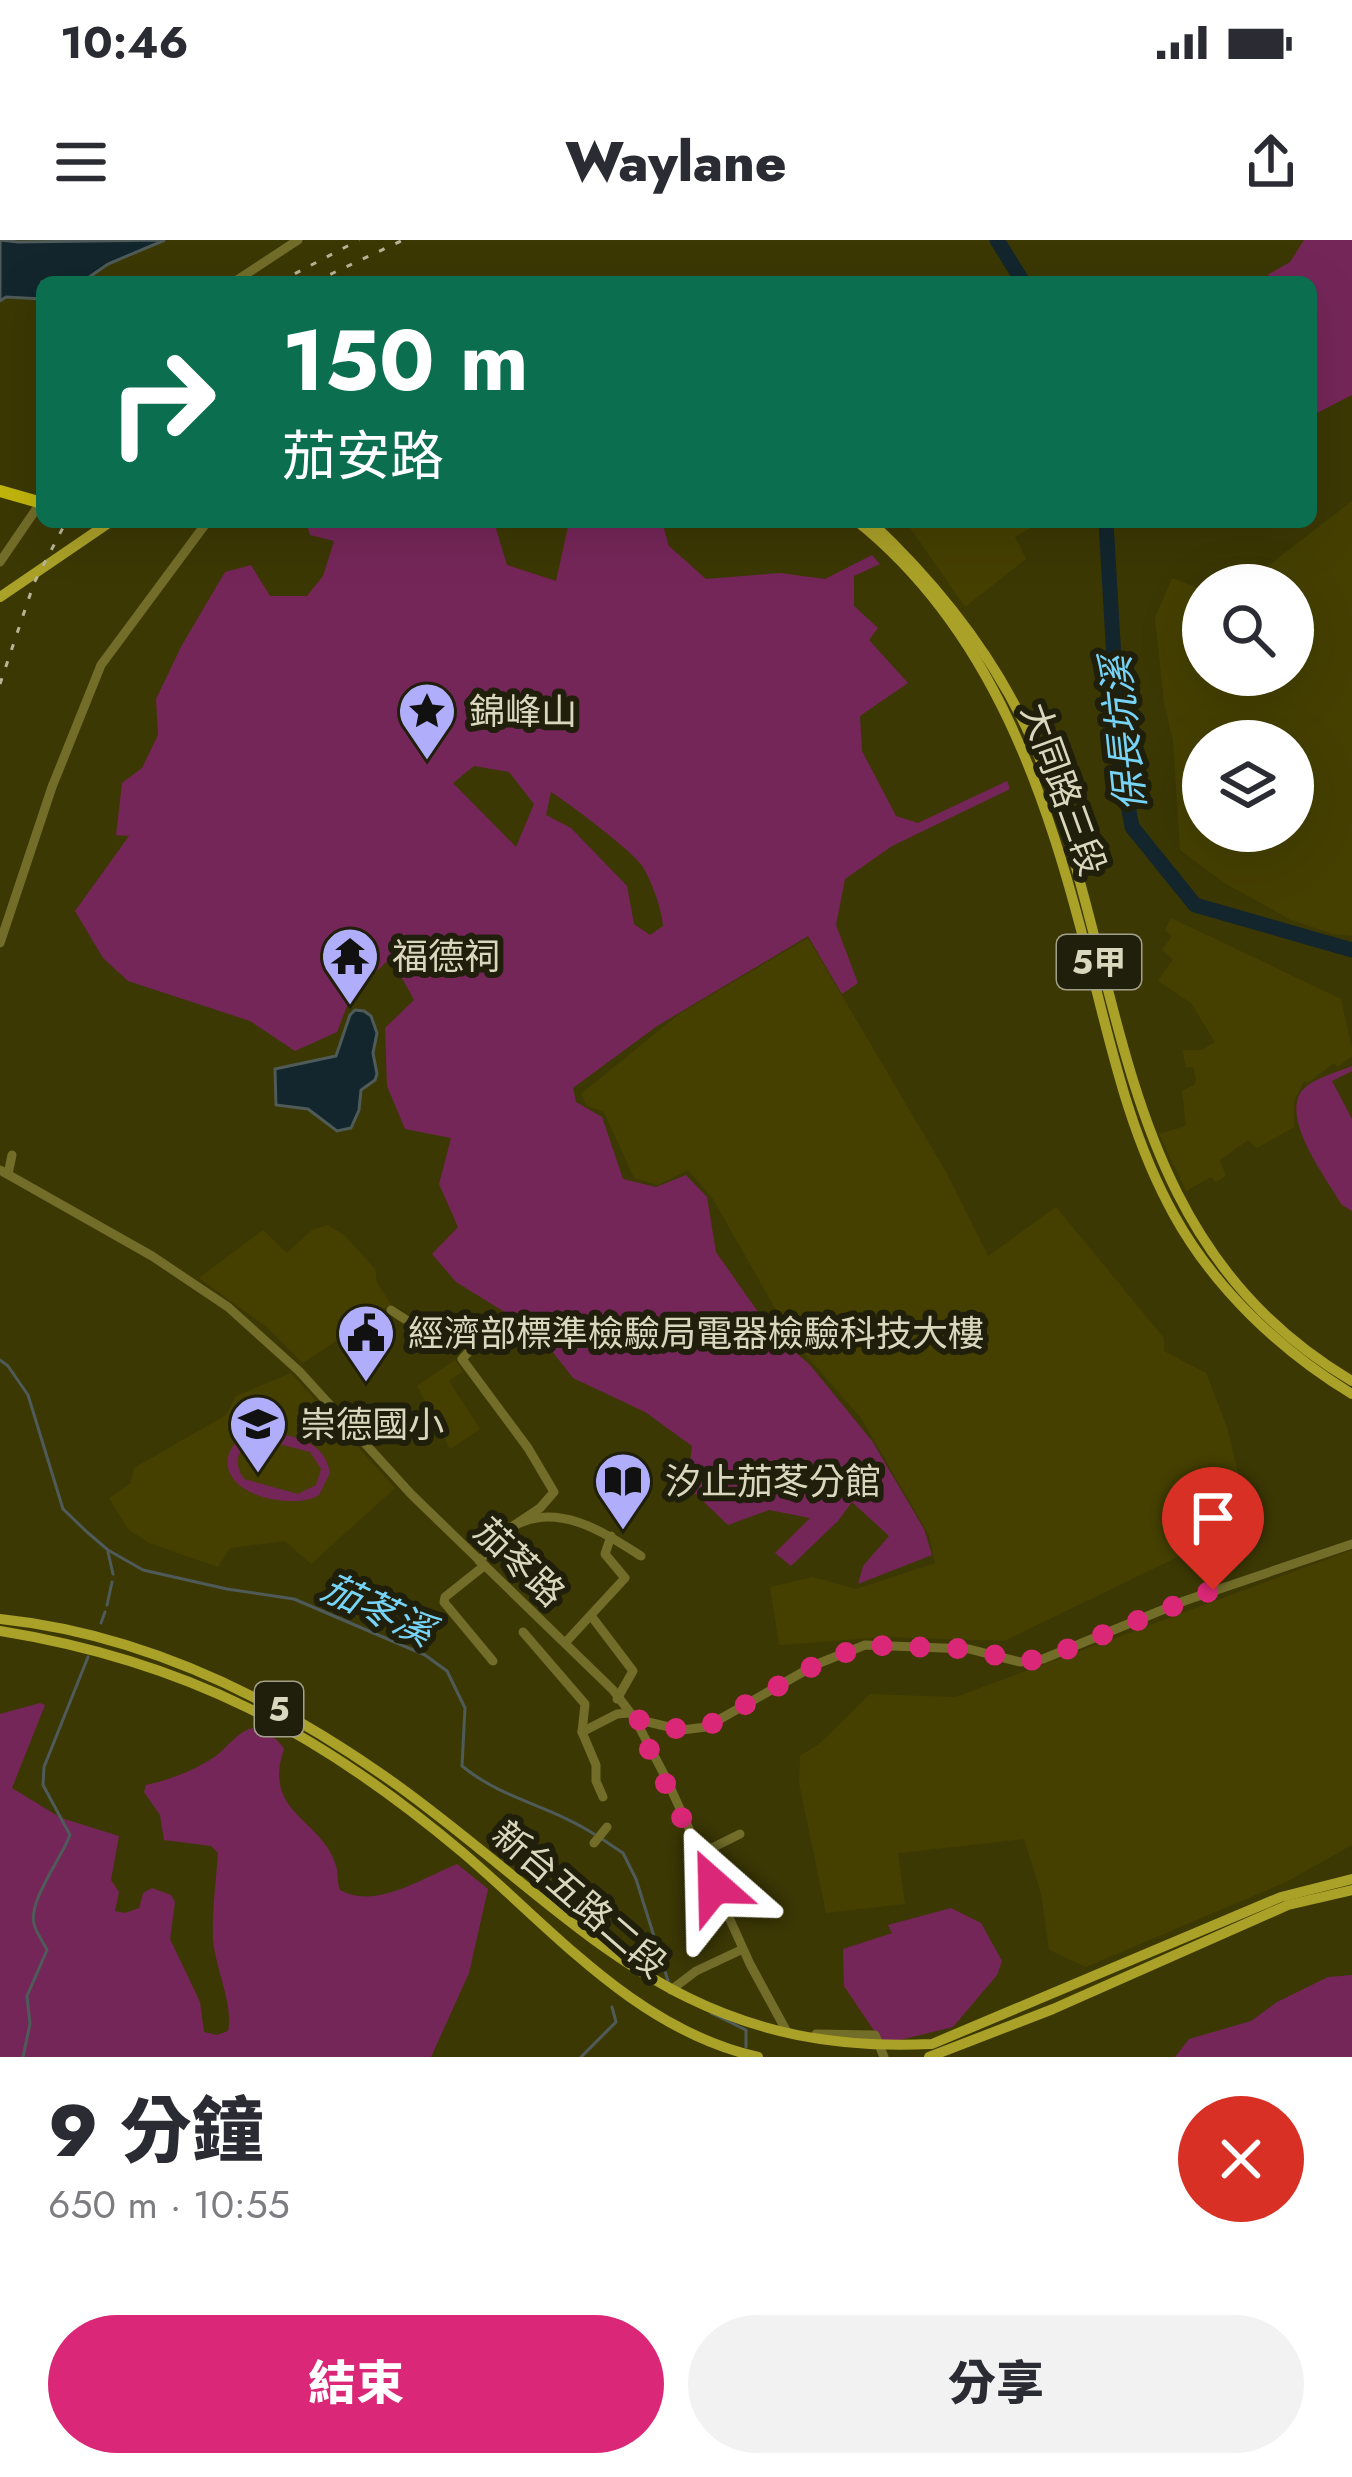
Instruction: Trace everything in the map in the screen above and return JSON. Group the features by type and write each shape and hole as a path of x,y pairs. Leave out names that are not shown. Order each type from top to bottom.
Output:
{"highway":[{"path":"0,494 36,503"}],"main road":[{"path":"0,592 91,528"},
{"path":"0,592 101,528"},
{"name":"大同路三段","path":"864,528 906,567 948,618 1021,741 1058,842 1133,1126 1175,1217 1203,1260 1264,1327 1352,1394"},
{"name":"大同路三段","path":"877,528 956,612 1031,739 1067,839 1123,1054 1183,1209 1249,1298 1314,1356 1352,1381"},
{"name":"新台五路二段","path":"0,1619 56,1628 145,1652 270,1704 400,1787 643,1995 713,2033 774,2050"},
{"name":"新台五路二段","path":"0,1630 106,1652 208,1687 296,1731 390,1794 634,2002 683,2031 758,2057"},
{"path":"929,2057 1281,1897 1352,1879"},
{"path":"841,2056 884,2055 954,2036 1288,1905 1352,1890"}],"street":[{"path":"243,276 298,240"},
{"path":"0,562 36,512"},
{"path":"0,943 53,783 100,664 202,528"},
{"path":"4,1172 12,1155"},
{"name":"茄苳路","path":"4,1172 152,1256 228,1307 299,1371 411,1494 565,1643 632,1716 743,1949 788,2032 875,2035 884,2055"},
{"path":"391,1310 424,1330 461,1332 474,1346 462,1359 528,1448 554,1492 445,1597 446,1609 493,1661"},
{"path":"514,1526 558,1516 611,1536 641,1556"},
{"path":"565,1643 626,1578 604,1554 611,1536"},
{"path":"582,1732 632,1716 682,1730 706,1727 817,1664 865,1645 969,1649 1020,1661 1043,1659 1184,1600 1352,1544"},
{"path":"592,1617 633,1671 617,1699"},
{"path":"523,1632 585,1704 582,1732 603,1797"},
{"path":"594,1844 607,1827"},
{"path":"700,1854 740,1834"},
{"path":"676,1988 696,1971 743,1949"}],"shaded area":[{"path":"1304,240 1352,240 1352,395 1317,413 1317,276 1268,276 1290,262"},
{"path":"1352,501 1352,936 1291,920 1223,882 1183,852 1314,852 1314,720 1182,720 1180,850 1173,741 1155,618 1172,578 1182,582 1182,696 1314,696 1314,564 1270,564"},
{"path":"308,528 496,528 507,565 556,581 568,528 664,528 669,546 706,579 780,573 825,579 872,555 880,564 854,576 854,606 878,628 869,640 908,683 860,716 862,751 896,816 918,823 1007,781 1010,789 892,846 845,879 836,925 858,983 842,994 808,936 657,1026 573,1088 576,1102 602,1117 623,1179 656,1187 686,1175 707,1197 716,1252 772,1332 810,1365 872,1441 924,1529 932,1555 858,1584 863,1566 889,1536 852,1502 791,1566 775,1553 810,1518 769,1510 728,1525 682,1481 677,1468 690,1463 692,1446 645,1412 573,1378 537,1332 456,1282 432,1254 458,1227 439,1184 451,1138 405,1129 387,1086 385,1028 414,1000 391,958 352,993 337,1032 295,1051 250,1021 128,981 103,958 75,911 129,836 116,835 122,783 142,768 158,735 156,699 225,572 251,565 270,596 307,596 323,576 334,541 310,535","holes":["474,766 509,772 534,804 516,847 453,783","551,792 612,837 649,878 663,926 650,935 634,924 627,886 571,828 546,815"]},
{"path":"910,528 1031,528 1015,537 1026,559 965,607"},
{"path":"1171,918 1341,999 1352,1049 1352,1056 1338,1067 1334,1063 1308,1083 1304,1081 1294,1101 1294,1127 1257,1148 1248,1140 1220,1160 1226,1176 1216,1182 1211,1177 1186,1191 1159,1134 1186,1126 1182,1091 1195,1084 1196,1078 1193,1067 1186,1067 1182,1050 1202,1050 1215,1042 1191,1003 1158,981 1173,959 1162,950 1172,936 1165,930"},
{"path":"808,938 946,1172 988,1256 1056,1207 1164,1338 1164,1351 1206,1373 1227,1427 1250,1522 1004,1641 886,1637 779,1645 770,1587 813,1577 856,1589 935,1563 929,1535 861,1418 793,1340 713,1199 688,1170 658,1185 634,1178 604,1112 587,1106 581,1094 679,1014"},
{"path":"1352,1066 1352,1071 1332,1081 1352,1119 1352,1211 1342,1205 1309,1150 1297,1104 1311,1083"},
{"path":"328,1225 344,1235 375,1269 377,1283 391,1304 303,1363 268,1328 199,1278 263,1230 287,1253 312,1230"},
{"path":"455,1360 463,1371 449,1381 480,1429 450,1449 417,1386"},
{"name":"崇德國小","path":"291,1373 395,1488 311,1564 285,1541 230,1548 218,1567 149,1543 128,1529 109,1498 131,1483 134,1468 226,1415 236,1396"},
{"path":"252,1432 294,1437 314,1446 330,1473 319,1495 301,1501 278,1500 238,1484 228,1458 236,1443","holes":["259,1439 310,1452 321,1469 316,1485 298,1494 244,1479 238,1466 242,1449"]},
{"path":"1352,1550 1352,1845 1286,1882 1086,1967 1049,1950 1041,1893 1024,1839 898,1853 905,1904 826,1913 799,1783 800,1756 819,1744 870,1694 956,1697"},
{"path":"45,1705 12,1788 61,1818 119,1836 111,1880 119,1892 115,1911 139,1908 143,1893 152,1888 171,1895 175,1902 170,1939 200,2002 204,2032 228,2031 229,2021 213,1939 218,1853 211,1846 164,1840 160,1815 144,1792 146,1785 208,1761 244,1731 263,1730 284,1749 281,1787 296,1813 328,1848 340,1890 354,1895 384,1894 457,1864 488,1889 469,1973 431,2057 0,2057 0,1714"},
{"path":"951,1908 981,1923 1002,1961 997,1975 953,2027 883,2044 844,1986 843,1949 892,1933 888,1925"},
{"path":"1352,1975 1352,2057 1175,2057 1189,2039 1251,2021 1328,1977"}],"water":[{"path":"0,240 165,240 91,276 36,276 36,299 6,297 0,301"},
{"path":"355,1010 371,1016 377,1033 373,1053 377,1074 361,1090 351,1128 337,1131 308,1109 276,1105 275,1069 336,1056"}],"waterway":[{"name":"保長坑溪","path":"997,240 1019,276"},
{"name":"保長坑溪","path":"1106,528 1120,762 1132,827 1195,905 1352,950"},
{"name":"茄苳溪","path":"0,1360 28,1395 63,1509 108,1550 143,1570 294,1599 425,1655 447,1671 465,1708 462,1766 493,1787 594,1834"},
{"path":"108,1552 113,1574"},
{"path":"107,1605 112,1582"},
{"path":"101,1623 105,1612"},
{"path":"23,2057 30,2024 27,1996 47,1950 33,1915 70,1835 43,1785 44,1767 88,1657"},
{"name":"茄苳溪","path":"602,1839 623,1853 636,1879 669,1984"},
{"name":"茄苳溪","path":"652,1968 660,1960"},
{"name":"茄苳溪","path":"581,2057 616,2022 612,2007"},
{"path":"711,2013 746,2030 746,2047"}],"railway":[{"path":"290,276 359,240"},
{"path":"327,276 403,240"},
{"path":"0,684 34,583 63,528"}],"place":[{"name":"錦峰山","path":"427,762"},
{"name":"福德祠","path":"350,1007"},
{"name":"經濟部標準檢驗局電器檢驗科技大樓","path":"366,1384"},
{"name":"崇德國小","path":"258,1475"},
{"name":"汐止茄苳分館","path":"623,1532"}],"route":[{"path":"714,1886 635,1719 682,1730 706,1727 817,1664 865,1645 948,1647 1020,1661 1043,1659 1213,1590"}]}
